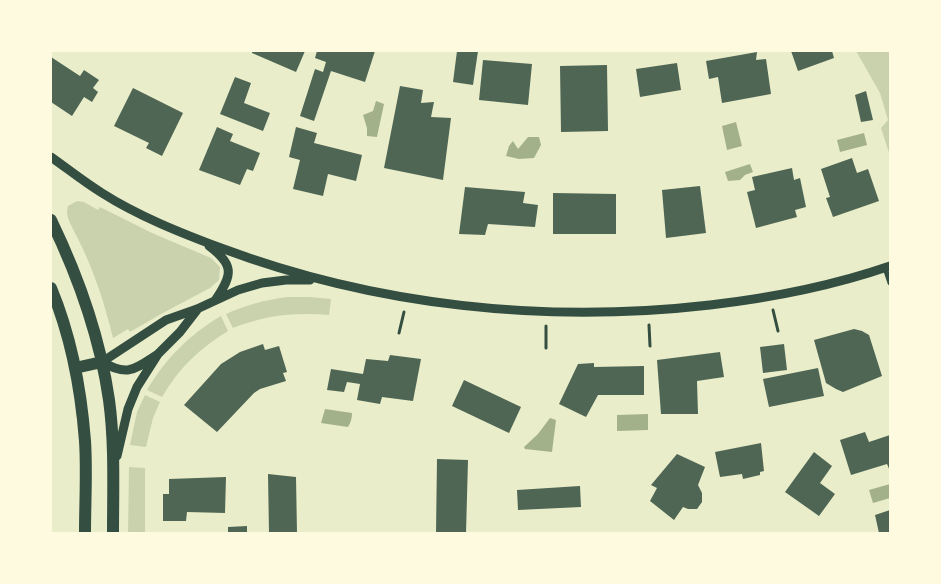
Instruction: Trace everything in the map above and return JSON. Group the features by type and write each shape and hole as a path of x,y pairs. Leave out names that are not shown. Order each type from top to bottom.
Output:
{"main road":[{"path":"51,220 81,286 102,362 109,401 112,440 113,533"},
{"path":"51,288 66,332 75,368 85,442 85,533"},
{"path":"75,368 102,362"}],"street":[{"path":"51,157 102,193 158,221 201,240 289,271 334,283"},
{"path":"201,240 222,257 227,265 226,283 216,299"},
{"path":"197,309 180,332 158,354 138,368 115,369 102,362 166,320 197,309 238,290 262,283 286,280 334,283 434,302 483,308 575,312 633,311 733,302 783,294 832,283 887,267 890,283"},
{"path":"113,478 128,409 137,387 158,354"}],"path":[{"path":"773,310 778,331"},
{"path":"399,333 404,312"},
{"path":"649,325 650,346"},
{"path":"546,326 546,348"}],"shaded area":[{"path":"856,51 890,51 890,156 881,128 888,120 880,93"},
{"path":"376,101 384,104 377,137 367,136 363,115 373,111"},
{"path":"736,122 742,146 727,150 722,126"},
{"path":"864,133 867,145 840,152 837,140"},
{"path":"528,137 539,137 541,145 534,158 519,159 506,156 509,146 513,141 518,149"},
{"path":"750,164 753,172 745,175 740,180 728,181 725,172"},
{"path":"77,201 84,202 98,210 100,207 152,233 211,258 220,267 219,280 210,288 130,332 128,329 113,338 94,275 68,219 68,206"},
{"path":"287,297 331,299 329,315 304,314 268,317 233,328 226,314 256,303"},
{"path":"221,316 228,331 208,344 191,359 162,397 147,390 154,378 179,348 209,323"},
{"path":"145,395 160,402 153,418 146,447 130,445 137,412"},
{"path":"325,409 352,413 348,427 321,423"},
{"path":"648,414 648,430 617,431 617,415"},
{"path":"550,418 556,420 552,452 525,449 524,447 538,434"},
{"path":"129,467 145,468 145,533 128,533"},
{"path":"890,484 890,498 873,503 869,490"}],"building":[{"path":"252,51 305,51 296,72 252,53"},
{"path":"317,51 375,51 365,82 331,71 314,121 300,116 315,69 323,72 326,62 315,58"},
{"path":"457,51 478,51 473,85 453,82"},
{"path":"791,51 832,51 834,58 798,71"},
{"path":"757,52 756,60 766,59 771,94 722,103 718,77 709,79 706,61"},
{"path":"51,57 80,76 84,70 99,80 93,88 98,92 92,102 84,97 72,116 51,102"},
{"path":"483,60 532,64 528,105 479,100"},
{"path":"677,63 681,90 640,97 636,69"},
{"path":"607,65 608,131 561,132 560,66"},
{"path":"235,77 251,83 244,103 270,113 263,131 220,114"},
{"path":"400,86 423,90 421,103 434,102 431,117 451,118 443,180 384,168"},
{"path":"133,88 183,113 162,156 146,148 149,143 114,126"},
{"path":"866,91 873,120 861,122 855,95"},
{"path":"217,127 233,134 230,141 260,153 253,171 247,169 240,185 199,170"},
{"path":"296,127 317,133 314,143 362,155 356,181 328,174 323,196 293,189 300,160 289,157"},
{"path":"852,158 857,173 868,169 879,201 833,217 826,198 830,197 821,169"},
{"path":"792,168 794,180 800,178 806,207 795,210 797,217 756,228 747,192 755,190 752,177"},
{"path":"700,186 706,233 666,238 662,190"},
{"path":"465,187 525,192 523,203 538,205 535,227 488,224 485,235 459,234"},
{"path":"553,193 616,194 616,234 553,234"},
{"path":"854,329 869,335 882,376 843,392 826,383 814,340"},
{"path":"263,344 265,350 279,346 287,372 283,373 286,381 260,389 254,393 217,432 184,405 221,364 240,352"},
{"path":"784,344 787,370 763,373 760,347"},
{"path":"720,352 724,377 697,381 698,414 661,414 657,360"},
{"path":"390,355 421,359 413,401 382,397 380,404 357,400 360,384 347,382 344,392 327,390 331,369 363,374 366,359 388,361"},
{"path":"594,363 594,367 644,366 644,395 598,395 586,417 559,404 578,364"},
{"path":"818,368 824,396 769,407 763,379"},
{"path":"464,380 521,407 509,433 452,406"},
{"path":"865,432 869,442 890,435 890,471 887,464 851,475 840,440"},
{"path":"761,443 764,471 760,472 760,475 743,479 742,474 720,477 715,452"},
{"path":"814,452 832,466 820,483 835,494 819,516 785,492"},
{"path":"677,454 705,467 698,485 702,493 702,502 697,509 683,507 674,520 650,501 657,488 651,485"},
{"path":"437,459 468,460 466,533 436,533"},
{"path":"268,474 296,477 297,533 269,533"},
{"path":"226,477 225,513 187,512 186,521 163,521 163,494 169,494 169,479"},
{"path":"580,486 581,507 518,510 517,490"},
{"path":"890,510 890,533 879,533 875,515"},
{"path":"247,526 247,533 228,533 228,527"}]}
